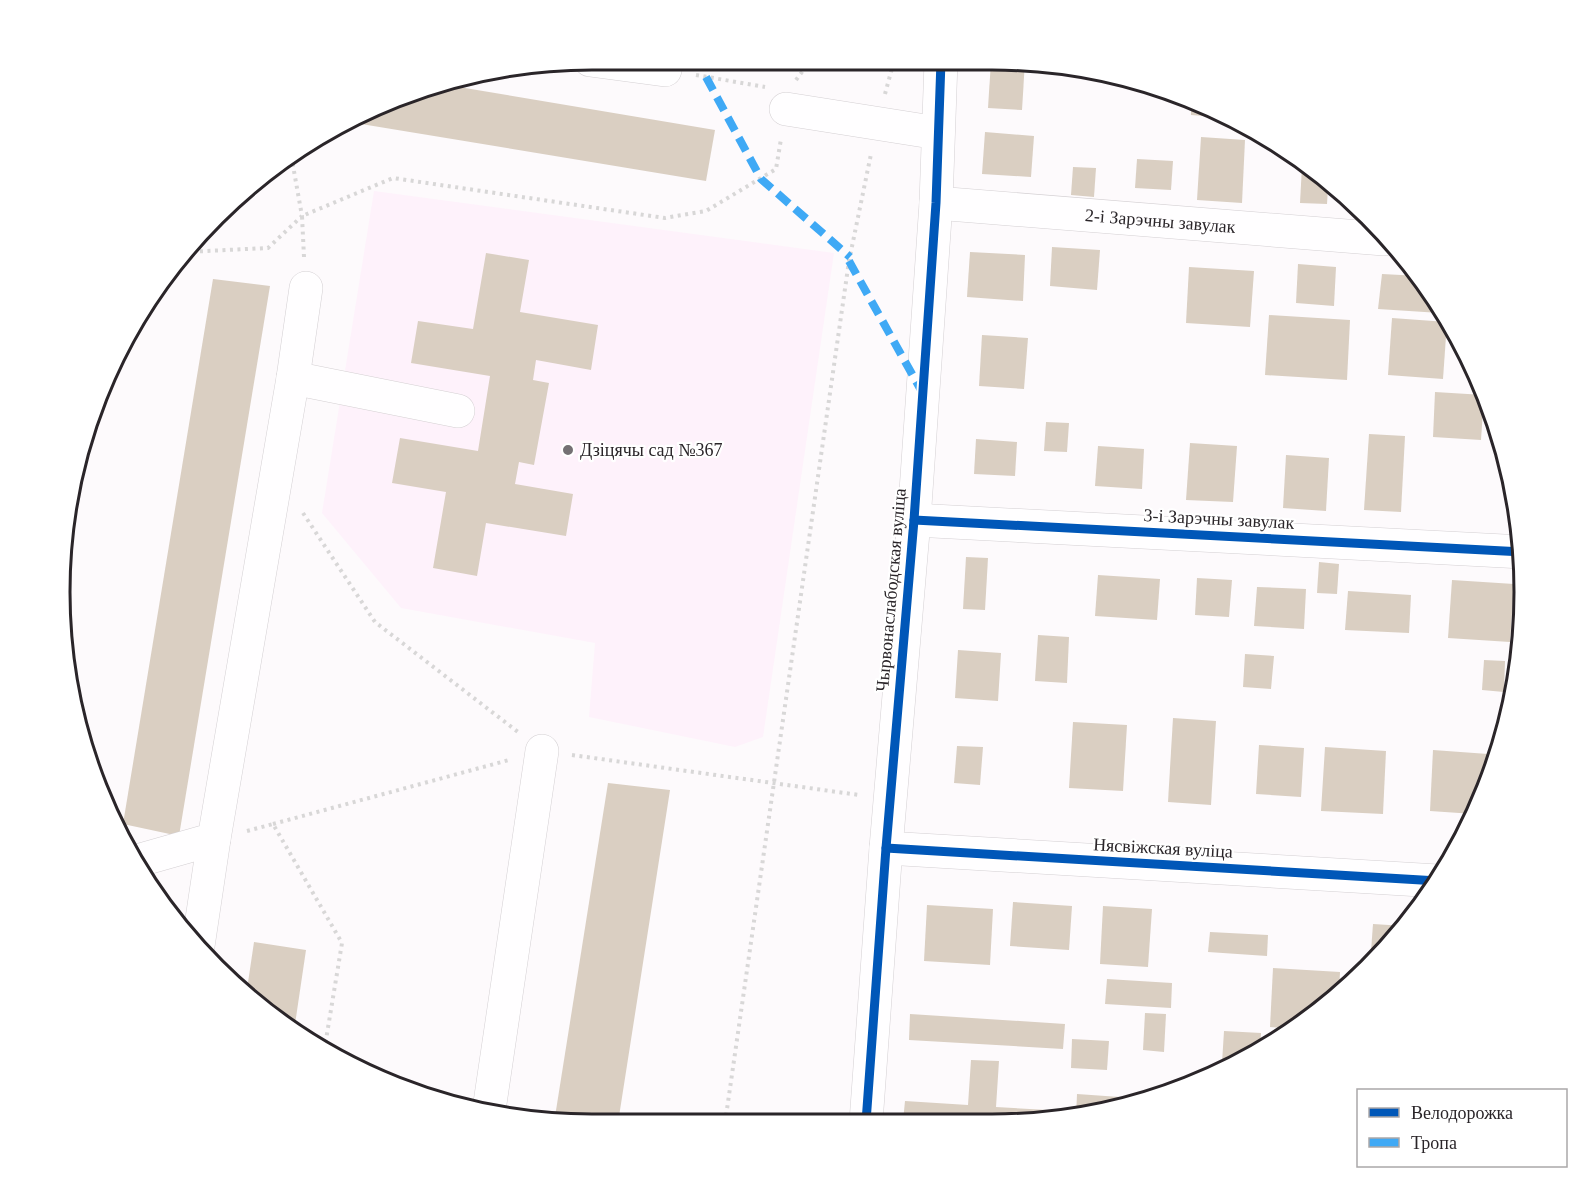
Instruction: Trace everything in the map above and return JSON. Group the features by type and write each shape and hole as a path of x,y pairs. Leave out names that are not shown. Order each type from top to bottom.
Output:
{"street":[{"name":"Чырвонаслабодская вуліца","path":"867,1114 886,848 914,520 936,203 941,70"},
{"path":"787,100 877,123 938,133"},
{"name":"2-і Зарэчны завулак","path":"936,203 1376,238"},
{"path":"199,936 306,288"},
{"path":"293,378 458,411"},
{"name":"3-і Зарэчны завулак","path":"914,520 1512,551"},
{"path":"490,1104 542,751"},
{"path":"143,859 214,839"},
{"name":"Нясвіжская вуліца","path":"886,848 1429,879"}],"path":[{"path":"683,70 787,100"},
{"path":"197,251 268,248 302,216 393,178 665,218 705,211 776,169 787,100 805,70"},
{"path":"726,1114 849,261 877,123"},
{"path":"293,165 302,216 306,288"},
{"path":"301,510 375,622 542,751"},
{"path":"214,839 542,751 890,799"},
{"path":"273,824 342,944 326,1042"}],"shaded area":[{"name":"Дзіцячы сад №367","path":"374,191 834,253 763,737 735,747 589,717 595,643 401,608 322,513"}],"building":[{"path":"990,70 1024,72 1022,110 988,108"},
{"path":"461,87 715,130 706,181 362,124 425,98"},
{"path":"1191,110 1206,116 1191,115"},
{"path":"985,132 1034,136 1031,177 982,174"},
{"path":"1201,137 1245,140 1242,203 1197,200"},
{"path":"1137,159 1173,161 1171,190 1135,188"},
{"path":"1073,167 1096,168 1094,197 1071,195"},
{"path":"1302,172 1328,192 1327,204 1300,203"},
{"path":"1052,247 1100,250 1097,290 1050,286"},
{"path":"970,252 1025,255 1023,301 967,297"},
{"path":"486,253 529,260 520,312 598,325 591,370 536,360 533,380 549,383 534,465 519,462 515,484 573,494 566,536 486,523 477,576 433,568 446,492 392,483 400,438 478,451 490,376 411,363 418,321 473,329"},
{"path":"1298,264 1336,267 1334,306 1296,303"},
{"path":"1189,267 1254,271 1250,327 1186,323"},
{"path":"1382,274 1407,275 1433,313 1378,309"},
{"path":"213,279 270,286 179,836 125,824"},
{"path":"1269,315 1350,320 1347,380 1265,375"},
{"path":"1392,318 1439,321 1446,334 1443,379 1388,375"},
{"path":"982,335 1028,338 1024,389 979,386"},
{"path":"1435,392 1476,394 1483,414 1481,440 1433,437"},
{"path":"1046,422 1069,423 1067,452 1044,451"},
{"path":"1369,434 1405,436 1401,512 1364,510"},
{"path":"976,439 1017,442 1015,476 974,474"},
{"path":"1190,443 1237,446 1233,502 1186,500"},
{"path":"1098,446 1144,449 1142,489 1095,486"},
{"path":"1286,455 1329,458 1326,511 1283,508"},
{"path":"966,557 988,558 985,610 963,609"},
{"path":"1319,562 1339,564 1337,594 1317,593"},
{"path":"1098,575 1160,579 1157,620 1095,616"},
{"path":"1197,578 1232,580 1229,617 1195,615"},
{"path":"1452,580 1514,584 1510,642 1448,638"},
{"path":"1257,587 1306,589 1304,629 1254,626"},
{"path":"1348,591 1411,595 1409,633 1345,630"},
{"path":"1038,635 1069,637 1067,683 1035,681"},
{"path":"958,650 1001,653 998,701 955,698"},
{"path":"1245,654 1274,656 1271,689 1243,687"},
{"path":"1484,660 1505,661 1504,692 1482,690"},
{"path":"1173,718 1216,721 1211,805 1168,802"},
{"path":"1073,722 1127,725 1123,791 1069,788"},
{"path":"1259,745 1304,748 1301,797 1256,794"},
{"path":"957,746 983,747 980,785 954,783"},
{"path":"1325,747 1386,751 1383,814 1321,811"},
{"path":"1433,750 1488,754 1465,813 1430,811"},
{"path":"608,783 670,790 619,1114 556,1113"},
{"path":"1013,902 1072,906 1069,950 1010,946"},
{"path":"927,905 993,909 990,965 924,961"},
{"path":"1103,906 1152,909 1148,967 1100,964"},
{"path":"1373,924 1394,925 1385,937 1371,952"},
{"path":"1210,932 1268,935 1267,956 1208,952"},
{"path":"254,942 306,950 295,1022 248,985"},
{"path":"1273,968 1340,972 1340,983 1310,1007 1281,1028 1270,1027"},
{"path":"1107,979 1172,983 1171,1008 1105,1004"},
{"path":"1145,1013 1166,1014 1164,1052 1143,1050"},
{"path":"910,1014 1065,1024 1063,1049 909,1040"},
{"path":"1224,1031 1261,1033 1260,1041 1222,1061"},
{"path":"1072,1039 1109,1041 1107,1070 1071,1068"},
{"path":"971,1060 999,1061 996,1107 1048,1111 904,1114 905,1101 968,1105"},
{"path":"1077,1094 1126,1097 1094,1104 1076,1107"}],"marked path":[{"path":"706,77 761,179 850,257"},
{"path":"849,261 922,392"}],"cycle path":[{"path":"867,1114 886,848 914,520 936,203 941,70"},
{"path":"914,520 1512,551"},
{"path":"886,848 1429,880"}],"place":[{"name":"Дзіцячы сад №367","path":"568,450"}]}
